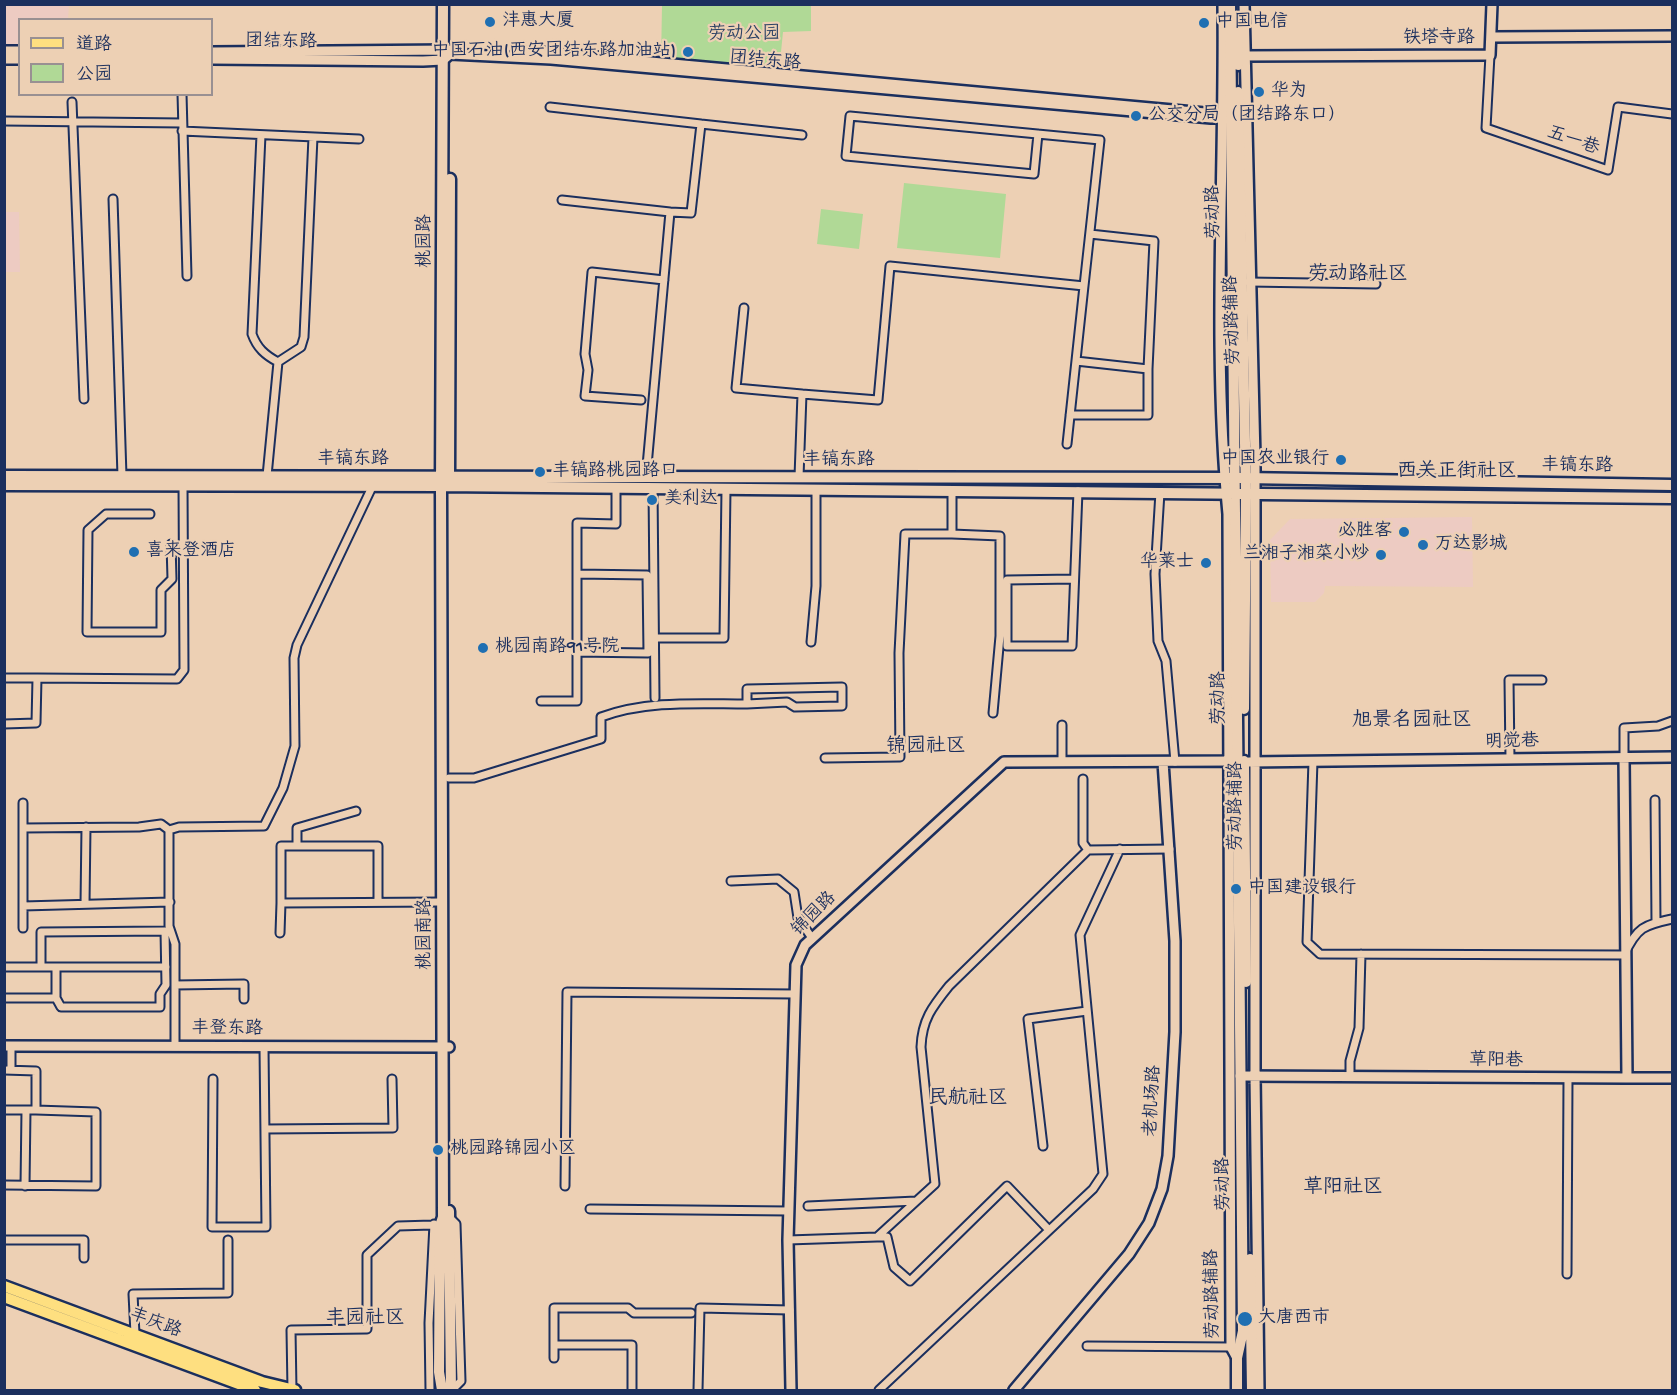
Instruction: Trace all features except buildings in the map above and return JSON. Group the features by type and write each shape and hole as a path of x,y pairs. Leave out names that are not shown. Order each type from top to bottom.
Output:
{"main road":[{"name":"桃园路","path":"443,4 446,54 445,481"},
{"name":"桃园路","path":"446,54 450,4"},
{"name":"劳动路","path":"1230,4 1234,57"},
{"name":"劳动路","path":"1237,4 1234,118 1240,493 1241,762 1252,1390"},
{"name":"丰镐东路","path":"4,476 122,476 183,480 373,485 445,481 646,477 800,477 1239,479 1672,485"},
{"name":"丰镐东路","path":"4,485 267,476 616,488 1672,498"},
{"name":"桃园南路","path":"445,481 449,778 446,1217 452,1390"},
{"name":"桃园南路","path":"445,481 442,902 446,1047"},
{"name":"劳动路","path":"1237,1390 1237,1358 1243,1331 1247,1075"},
{"name":"桃园南路","path":"442,1390 439,1327 440,1226 446,1217"},
{"name":"丰庆路","path":"4,1286 262,1382 294,1390"},
{"name":"丰庆路","path":"4,1297 255,1390"}],"street":[{"path":"1223,4 1234,57"},
{"path":"1234,57 1244,4"},
{"path":"1492,4 1492,36"},
{"name":"铁塔寺路","path":"1234,57 1490,55 1492,36 1672,36"},
{"path":"213,52 446,54"},
{"name":"团结东路","path":"213,59 446,54 551,59 1136,112 1234,118"},
{"name":"五一巷","path":"1490,55 1486,128 1608,170 1618,107 1672,114"},
{"path":"182,96 187,276"},
{"path":"72,102 84,399"},
{"path":"550,107 802,135"},
{"path":"1038,134 1034,174 846,156 850,116 1038,134 1100,140 1067,444"},
{"name":"劳动路辅路","path":"1234,118 1249,282 1239,479 1241,762 1247,1075 1258,1390"},
{"path":"4,121 182,123"},
{"path":"562,200 691,213 701,124"},
{"path":"182,132 359,139"},
{"path":"261,135 252,334 255,343 264,354 278,362"},
{"path":"278,362 301,347 304,338 314,137"},
{"path":"113,199 122,476"},
{"path":"646,477 670,212"},
{"path":"1070,415 1148,415 1154,241 1090,234"},
{"path":"744,308 736,388 878,400 890,266 1084,286"},
{"path":"641,400 585,396 588,370 585,354 592,272 664,280"},
{"path":"1249,282 1376,284"},
{"path":"1076,361 1148,369"},
{"path":"267,476 278,362"},
{"path":"800,477 802,394"},
{"path":"4,678 177,679 184,670 183,480"},
{"path":"169,830 179,826 264,826 283,788 295,746 294,669 297,645 373,485"},
{"path":"541,701 577,701 577,523 616,524 616,488"},
{"path":"653,488 655,698"},
{"path":"654,638 724,638 726,489"},
{"path":"811,642 816,586 816,489"},
{"path":"952,490 952,534"},
{"path":"1074,579 1007,580 1007,646 1072,646 1078,491"},
{"path":"1160,492 1155,574 1158,641 1166,661 1175,762"},
{"path":"150,514 106,514 88,530 87,633 161,632 161,590 172,579 171,544"},
{"path":"825,758 900,757 899,653 905,534 1000,536 1000,636 993,713"},
{"path":"577,574 647,574 648,653 577,652"},
{"path":"4,724 36,723 38,678"},
{"path":"1510,759 1509,680 1542,680"},
{"path":"449,778 474,778 601,739 601,717 621,710 649,705 747,704 787,702 795,707 842,706 842,687 747,688 747,704"},
{"path":"1627,1078 1624,955 1624,728 1658,726 1672,721"},
{"path":"1062,725 1062,762"},
{"name":"明觉巷","path":"1241,762 1672,757"},
{"name":"锦园路","path":"791,1390 788,1240 795,994 796,965 805,945 1004,762 1241,762"},
{"name":"老机场路","path":"1014,1390 1130,1254 1149,1223 1162,1189 1167,1156 1175,1032 1175,941 1163,762"},
{"name":"劳动路辅路","path":"1237,1358 1231,1347 1241,762"},
{"path":"1313,762 1307,942 1320,954 1624,955"},
{"path":"1083,779 1083,843 1088,850"},
{"path":"1655,800 1656,923"},
{"path":"23,803 23,928"},
{"path":"297,846 297,828 356,811"},
{"path":"23,828 140,827 160,824 169,830"},
{"path":"85,904 86,828"},
{"path":"169,830 169,926 175,944 175,1046"},
{"path":"280,933 281,846 378,846 378,902"},
{"path":"879,1390 1093,1189 1102,1174 1080,935 1120,849"},
{"path":"877,1237 935,1184 921,1047 922,1026 949,986 1088,850 1170,849"},
{"path":"731,881 778,879 794,892 798,918 812,938"},
{"path":"23,906 170,902"},
{"path":"281,903 442,902"},
{"path":"1624,955 1631,941 1644,925 1672,919"},
{"path":"41,967 41,932 165,931 166,985 160,994 160,1008 61,1006 56,998 56,968"},
{"path":"1350,1077 1350,1061 1359,1028 1361,954"},
{"path":"4,967 166,967"},
{"path":"175,985 244,984 244,999"},
{"path":"565,1186 567,992 795,994"},
{"path":"4,998 56,998"},
{"path":"1043,1146 1028,1019 1087,1011"},
{"path":"8,1046 8,1070 36,1071 36,1110"},
{"name":"丰登东路","path":"8,1046 446,1047"},
{"path":"213,1079 212,1227 266,1227 264,1047"},
{"name":"草阳巷","path":"1247,1075 1672,1078"},
{"path":"265,1129 393,1128 392,1079"},
{"path":"1567,1274 1568,1079"},
{"path":"4,1110 96,1112 96,1186 4,1185"},
{"path":"25,1186 26,1110"},
{"path":"788,1240 887,1237 894,1267 910,1281 1007,1186 1049,1230"},
{"path":"808,1206 917,1201"},
{"path":"590,1209 789,1211"},
{"path":"294,1390 291,1330 367,1329 367,1255 398,1226 432,1225 446,1217"},
{"path":"430,1390 432,1225"},
{"path":"4,1240 84,1240 84,1258"},
{"path":"135,1334 133,1294 228,1293 228,1240"},
{"path":"554,1358 554,1308 628,1308 634,1313 691,1313"},
{"path":"698,1390 700,1308 789,1310"},
{"path":"554,1345 632,1345 632,1390"},
{"path":"1087,1346 1231,1347"}],"shaded area":[{"path":"5,4 107,4 107,6 69,5 68,18 18,18 18,45 5,45"},
{"path":"5,212 19,212 20,272 5,272"},
{"path":"1472,517 1473,587 1325,586 1324,593 1315,602 1271,602 1270,540 1290,519"}],"green space":[{"name":"劳动公园","path":"662,5 811,5 811,31 783,32 781,52 769,53 768,67 661,62"},
{"path":"904,183 1006,194 1000,258 897,248"},
{"path":"821,209 863,214 859,249 817,244"}],"place":[{"name":"沣惠大厦","path":"490,22"},
{"name":"中国电信","path":"1204,23"},
{"name":"中国石油(西安团结东路加油站)","path":"688,52"},
{"name":"华为","path":"1259,92"},
{"name":"公交分局（团结路东口）","path":"1136,116"},
{"name":"中国农业银行","path":"1341,460"},
{"name":"丰镐路桃园路口","path":"540,472"},
{"name":"美利达","path":"652,500"},
{"name":"必胜客","path":"1404,532"},
{"name":"万达影城","path":"1423,545"},
{"name":"喜来登酒店","path":"134,552"},
{"name":"兰湘子湘菜小炒","path":"1381,555"},
{"name":"华莱士","path":"1206,563"},
{"name":"桃园南路91号院","path":"483,648"},
{"name":"中国建设银行","path":"1236,889"},
{"name":"桃园路锦园小区","path":"438,1150"},
{"name":"大唐西市","path":"1245,1319"}],"district":[{"name":"劳动路社区","path":"1358,276"},
{"name":"西关正街社区","path":"1457,473"},
{"name":"旭景名园社区","path":"1412,722"},
{"name":"锦园社区","path":"926,748"},
{"name":"民航社区","path":"968,1100"},
{"name":"草阳社区","path":"1343,1189"},
{"name":"丰园社区","path":"365,1320"}]}
